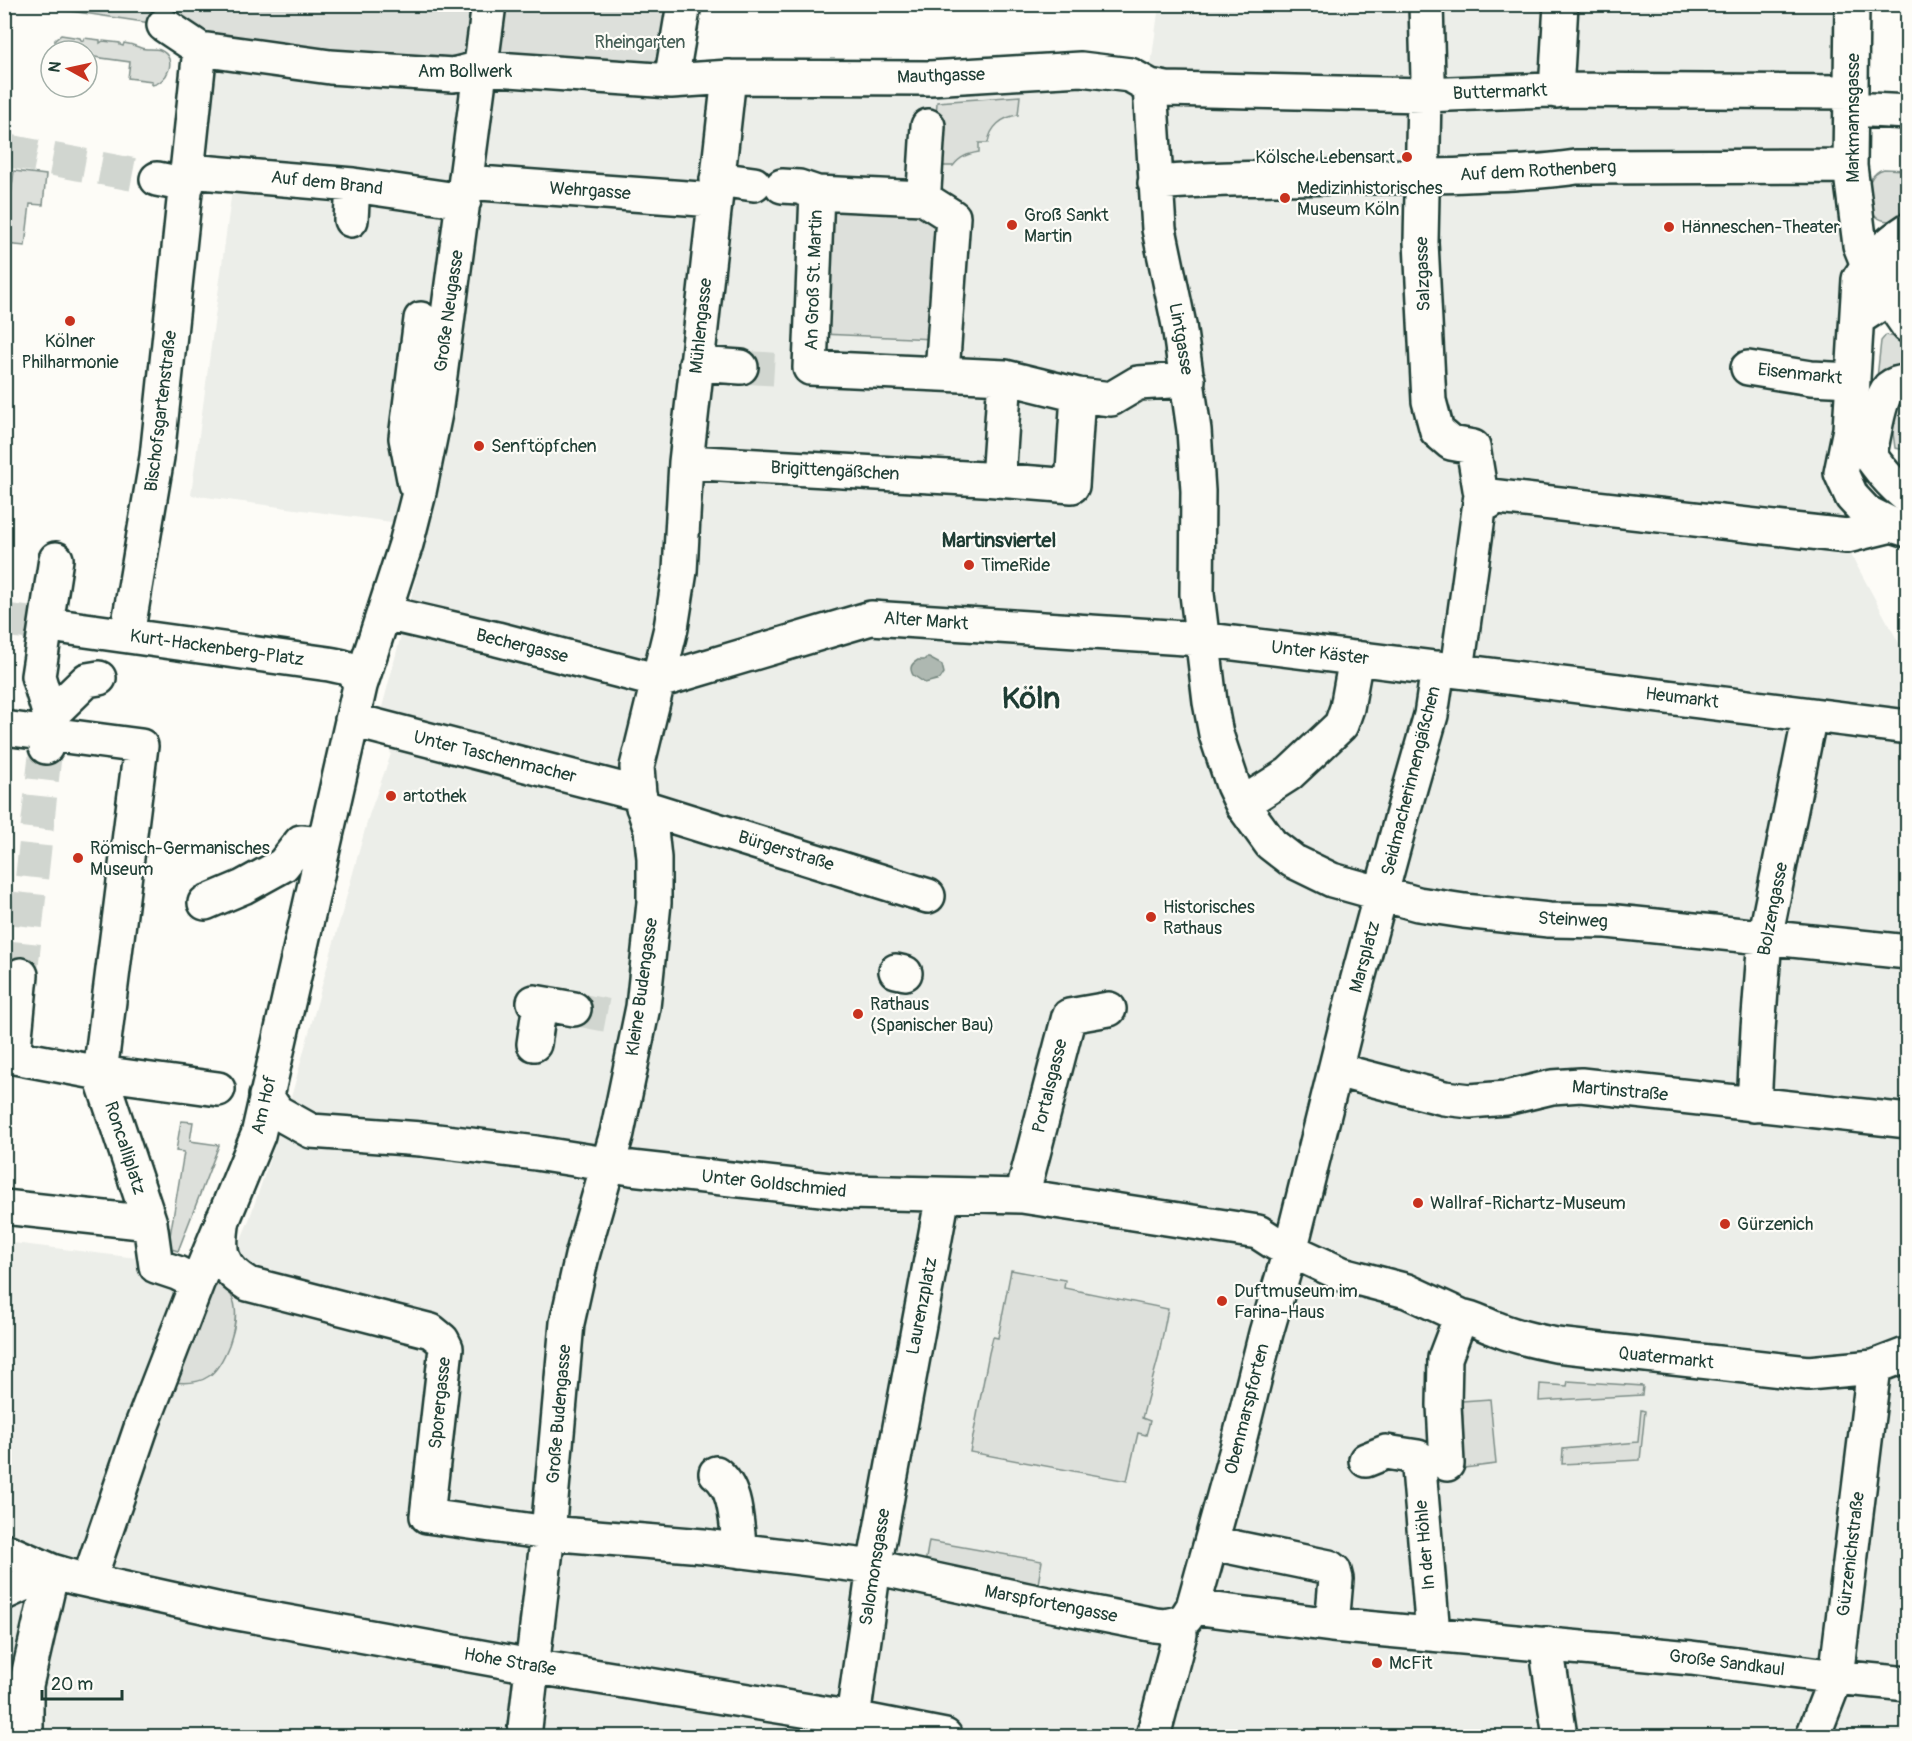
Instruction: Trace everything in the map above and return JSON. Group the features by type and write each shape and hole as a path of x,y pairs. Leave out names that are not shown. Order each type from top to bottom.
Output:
{"street":[{"name":"Große Neugasse","path":"385,613 418,497 435,413 489,4"},
{"path":"670,81 684,4"},
{"name":"Salzgasse","path":"1426,4 1428,78 1424,95 1421,242 1430,401 1437,431 1450,443 1473,447 1485,499"},
{"path":"1556,91 1561,4"},
{"name":"Markmannsgasse","path":"1852,4 1850,166 1860,245 1891,260 1899,313 1908,326"},
{"path":"164,25 200,49"},
{"name":"Am Bollwerk","path":"200,49 330,67 453,75 481,68 670,81 729,78"},
{"name":"Bischofsgartenstraße","path":"127,635 157,457 178,178 200,49"},
{"name":"Mauthgasse","path":"729,78 929,101 1081,69 1130,75 1150,86"},
{"name":"Mühlengasse","path":"659,681 679,575 686,462 729,78"},
{"name":"Buttermarkt","path":"1150,86 1166,89 1424,95 1556,91 1851,101 1908,112"},
{"name":"Lintgasse","path":"1150,86 1159,229 1188,380 1198,491 1197,594 1201,639"},
{"path":"923,193 929,101"},
{"name":"Auf dem Rothenberg","path":"1155,183 1270,177 1423,177 1552,171 1576,167 1850,166"},
{"name":"Auf dem Brand","path":"178,178 465,191"},
{"path":"351,220 353,185"},
{"name":"An Groß St. Martin","path":"716,190 768,185 799,187 817,193 923,193 953,217 942,373"},
{"name":"Wehrgasse","path":"465,191 716,190"},
{"name":"An Groß St. Martin","path":"817,193 799,369 1005,377 1078,395 1110,399 1138,383 1188,380"},
{"path":"1891,260 1881,304 1857,319 1850,429 1841,473 1852,497 1866,512 1902,517"},
{"path":"418,497 405,438 421,319"},
{"path":"696,364 741,367"},
{"name":"Eisenmarkt","path":"1748,368 1811,378 1852,380"},
{"path":"1005,377 990,479 1072,486 1078,395"},
{"path":"1870,454 1884,396 1890,387 1897,383 1908,382"},
{"path":"1850,429 1870,454 1876,467 1893,485 1902,517"},
{"name":"Brigittengäßchen","path":"686,462 990,479"},
{"path":"1448,669 1485,499 1847,536 1902,517"},
{"path":"48,732 38,676 56,559"},
{"name":"Bechergasse","path":"385,613 659,681"},
{"name":"Am Hof","path":"26,1737 26,1685 72,1576 142,1425 258,1135 360,686 385,613"},
{"name":"Alter Markt","path":"659,681 871,618 1201,639"},
{"name":"Kurt-Hackenberg-Platz","path":"64,627 329,664 349,668 357,674 360,686"},
{"path":"1201,639 1216,734 1228,774 1242,804 1271,844 1293,861 1332,880 1382,894"},
{"name":"Unter Käster","path":"1201,639 1448,669"},
{"path":"1242,804 1289,774 1341,725 1347,708 1356,658"},
{"name":"Heumarkt","path":"1448,669 1908,727"},
{"name":"Seidmacherinnengäßchen","path":"1382,894 1431,715 1448,669"},
{"path":"48,732 87,680 99,678"},
{"path":"641,800 637,767 659,681"},
{"name":"Bolzengasse","path":"1754,1105 1765,938 1810,715"},
{"name":"Unter Taschenmacher","path":"352,720 641,800"},
{"path":"4,728 48,732"},
{"name":"Roncalliplatz","path":"48,732 141,746 100,1073 150,1223 156,1266 197,1283"},
{"name":"Bürgerstraße","path":"641,800 928,896"},
{"name":"Kleine Budengasse","path":"607,1165 617,1133 631,1020 654,887 651,830 641,800"},
{"path":"205,903 243,887 283,865 301,842 323,844"},
{"name":"Steinweg","path":"1382,894 1418,904 1464,911 1549,920 1607,921 1908,952"},
{"name":"Marsplatz","path":"1336,1071 1357,982 1382,894"},
{"name":"Roncalliplatz","path":"21,975 9,1056 100,1073 218,1089"},
{"path":"534,1044 537,1003 574,1009"},
{"name":"Portalsgasse","path":"1022,1196 1069,1016 1109,1009"},
{"name":"Martinstraße","path":"1336,1071 1444,1098 1470,1101 1506,1098 1552,1087 1581,1085 1908,1121"},
{"name":"Obenmarspforten","path":"1153,1737 1180,1634 1212,1543 1336,1071"},
{"name":"Unter Goldschmied","path":"266,1096 278,1112 311,1131 467,1144 607,1165 848,1192 1022,1196 1258,1232 1290,1251"},
{"name":"Große Budengasse","path":"524,1737 548,1533 567,1323 582,1256 607,1165"},
{"name":"Laurenzplatz","path":"901,1417 923,1350 943,1195"},
{"name":"Roncalliplatz","path":"4,1207 150,1223"},
{"name":"Sporergasse","path":"223,1219 219,1244 223,1260 229,1270 248,1284 431,1331 442,1340 446,1348 427,1516 548,1533"},
{"name":"Quatermarkt","path":"1290,1251 1342,1274 1407,1291 1461,1316 1526,1339 1616,1353 1808,1373 1874,1367 1908,1354"},
{"name":"In der Höhle","path":"1433,1634 1432,1461 1444,1405 1445,1359 1461,1316"},
{"name":"Gürzenichstraße","path":"1813,1737 1836,1677 1874,1367"},
{"name":"Salomonsgasse","path":"853,1718 874,1567 901,1417"},
{"path":"1366,1460 1386,1452 1432,1461"},
{"path":"715,1483 724,1479 731,1492 730,1549"},
{"name":"Marspfortengasse","path":"548,1533 730,1549 874,1567 1155,1625 1165,1626 1186,1615 1547,1644"},
{"path":"1212,1543 1329,1568 1334,1571 1336,1579 1332,1625"},
{"name":"Hohe Straße","path":"4,1550 72,1576 221,1610 531,1666 853,1718 945,1737"},
{"path":"4,1593 72,1576"},
{"path":"1547,1644 1560,1737"},
{"name":"Große Sandkaul","path":"1547,1644 1691,1658 1908,1684"}],"shaded area":[{"path":"1159,5 1844,5 1860,280 1849,551 1908,660 1907,1736 5,1736 5,1242 161,1263 229,1268 249,1220 292,1094 369,815 391,754 380,715 429,529 191,495 232,190 208,147 211,62 739,91 1148,87"},
{"path":"926,658 942,665 944,673 940,679 925,683 913,675 912,665"}],"green space":[{"name":"Rheingarten","path":"30,5 684,5 671,81 330,67 164,25"},
{"path":"61,35 80,39 56,39"},
{"path":"99,40 100,43 103,41 120,43 123,46 124,43 143,49 160,50 166,54 170,64 162,80 152,85 152,81 128,78 130,62 99,58"},
{"path":"1020,96 1018,115 998,124 991,132 988,143 979,143 979,152 964,156 953,166 933,166 937,102"},
{"path":"1884,169 1907,170 1908,214 1894,220 1884,220 1876,216 1868,200 1870,181 1876,173"},
{"path":"14,171 46,175 43,205 30,204 25,246 5,244"},
{"path":"829,208 940,213 934,339 822,334"},
{"path":"1886,335 1895,337 1907,349 1907,373 1877,378 1881,341"},
{"path":"1907,395 1907,450 1895,448 1890,410 1892,402"},
{"path":"181,1121 193,1122 190,1141 219,1145 178,1251 168,1248 184,1152 176,1151"},
{"path":"1011,1270 1065,1280 1064,1288 1168,1309 1158,1359 1142,1418 1150,1421 1146,1435 1138,1433 1127,1481 970,1452 989,1353 993,1337 998,1338"},
{"path":"216,1275 228,1290 234,1303 235,1322 229,1345 220,1364 209,1376 194,1382 172,1382"},
{"path":"1568,1381 1643,1386 1642,1395 1539,1401 1540,1384 1567,1386"},
{"path":"1490,1399 1496,1464 1465,1468 1462,1401"},
{"path":"1641,1410 1645,1411 1640,1460 1562,1464 1563,1449 1638,1442"},
{"path":"929,1541 1042,1561 1038,1584 925,1564"}],"tunnel":[{"path":"4,150 157,179"},
{"path":"741,367 788,370"},
{"path":"4,620 64,627"},
{"path":"21,975 46,747"},
{"path":"574,1009 621,1018"}],"place":[{"name":"Kölsche Lebensart","path":"1407,157"},
{"name":"Medizinhistorisches Museum Köln","path":"1285,198"},
{"name":"Groß Sankt Martin","path":"1012,225"},
{"name":"Hänneschen-Theater","path":"1669,227"},
{"name":"Kölner Philharmonie","path":"70,321"},
{"name":"Senftöpfchen","path":"479,446"},
{"name":"TimeRide","path":"969,565"},
{"name":"artothek","path":"391,796"},
{"name":"Römisch-Germanisches Museum","path":"78,858"},
{"name":"Historisches Rathaus","path":"1151,917"},
{"name":"Rathaus (Spanischer Bau)","path":"858,1014"},
{"name":"Wallraf-Richartz-Museum","path":"1418,1203"},
{"name":"Gürzenich","path":"1725,1224"},
{"name":"Duftmuseum im Farina-Haus","path":"1222,1301"},
{"name":"McFit","path":"1377,1663"}],"district":[{"name":"Martinsviertel","path":"999,540"},
{"name":"Köln","path":"1031,698"}]}
